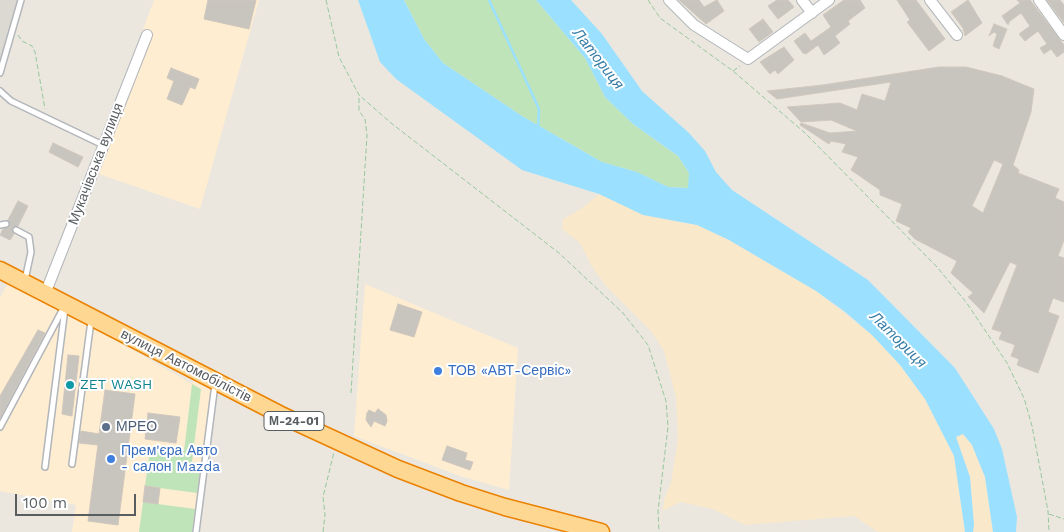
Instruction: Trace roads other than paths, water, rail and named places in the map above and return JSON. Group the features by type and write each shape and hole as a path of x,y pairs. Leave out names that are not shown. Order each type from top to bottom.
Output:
{"highway":[{"name":"вулиця Автомобілістів","path":"1,273 25,283 337,442 398,469 460,493 601,532"}],"street":[{"path":"669,0 694,25 748,59 829,0"},
{"path":"802,0 812,13"},
{"path":"930,0 956,35"},
{"path":"1039,0 1064,35"},
{"name":"Мукачівська вулиця","path":"45,294 147,35"}],"lane":[{"path":"0,73 21,0"},
{"path":"0,91 11,101 103,146"},
{"path":"16,230 29,237 31,252 25,283"},
{"path":"0,427 66,305"},
{"path":"45,467 66,305"},
{"path":"72,464 91,318"},
{"path":"196,532 216,381"}],"water":[{"path":"358,0 404,0 424,39 443,63 522,116 602,162 637,172 668,187 688,188 689,173 678,156 633,124 605,97 585,58 536,0 571,0 602,34 642,91 689,133 705,151 716,172 732,190 868,280 955,368 994,429 1002,449 1017,517 1016,532 993,532 985,477 972,445 963,434 956,437 970,477 974,525 973,532 965,532 954,456 925,399 900,365 872,335 844,311 816,291 729,240 697,225 643,215 599,194 522,170 396,79 380,62"}],"waterway":[{"name":"Латориця","path":"489,0 539,109 538,128"}],"place":[{"name":"ТОВ «АВТ-Сервіс»","path":"438,371"},
{"name":"ZET WASH","path":"70,385"},
{"name":"МРЕО","path":"106,427"},
{"name":"Прем'єра Авто - салон Mazda","path":"111,459"}]}
